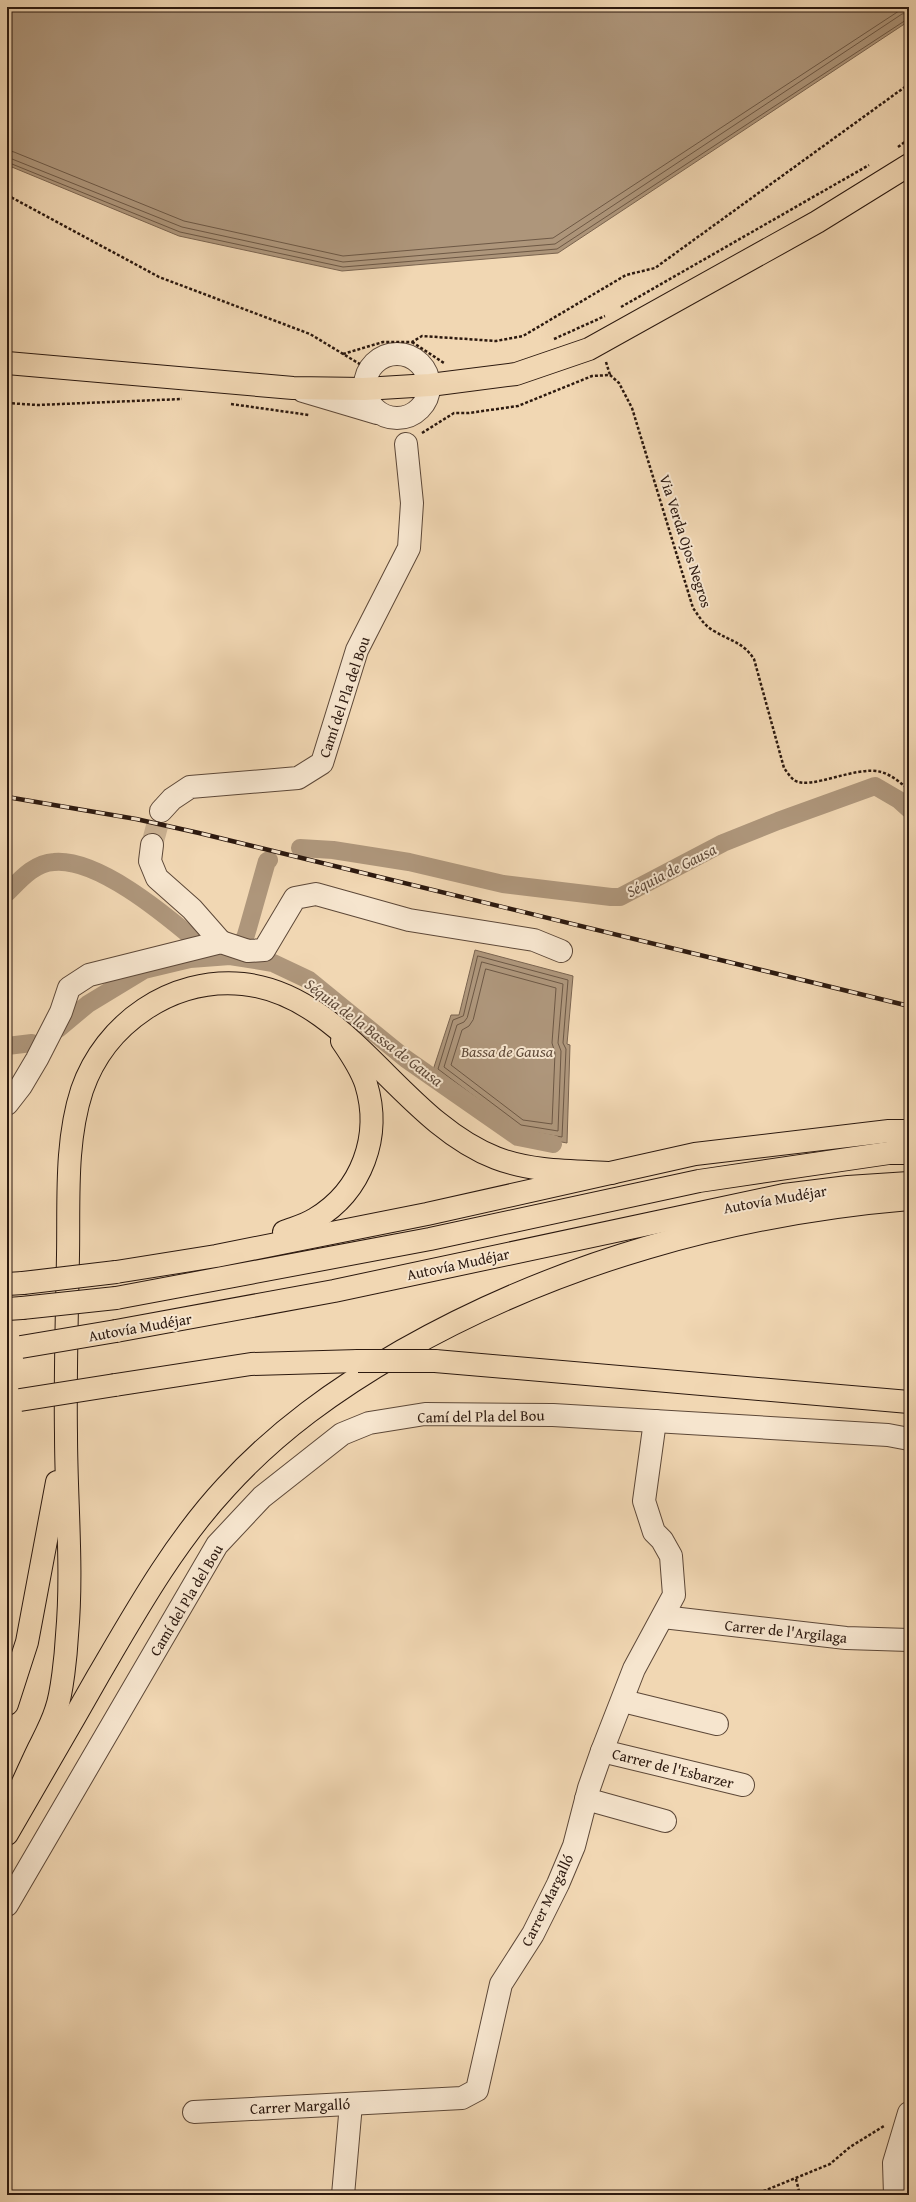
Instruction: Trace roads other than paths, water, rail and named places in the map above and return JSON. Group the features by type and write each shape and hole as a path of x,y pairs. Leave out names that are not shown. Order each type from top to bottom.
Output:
{"main road":[{"path":"7,363 293,388 366,380 430,386 516,374 588,348 817,222 901,158"},
{"path":"7,1817 57,1708 67,1634 68,1546 66,1435 69,1190 72,1142 76,1111 83,1086 99,1054 115,1033 142,1009 170,995 210,985 242,984 272,990 302,1003 330,1023 373,1059 405,1095 427,1115 460,1140 496,1158 516,1163 547,1169 612,1173"},
{"path":"116,1272 284,1232 315,1220 340,1201 357,1179 366,1157 372,1132 371,1106 365,1083 352,1055 330,1023"},
{"path":"15,1284 116,1272 216,1256 396,1220 695,1154 889,1131 909,1132"},
{"name":"Autovía Mudéjar","path":"15,1308 116,1298 430,1239 699,1181 889,1153 909,1153"},
{"name":"Autovía Mudéjar","path":"14,1348 334,1291 784,1195 848,1187 909,1183"},
{"path":"7,1834 128,1624 162,1569 224,1488 256,1456 318,1404 355,1378 442,1328 495,1303 582,1269 669,1240 750,1221 863,1202 909,1198"},
{"path":"14,1401 251,1364 358,1361 436,1361 909,1402"},
{"path":"7,1704 27,1642 66,1435"}],"street":[{"path":"293,388 382,415 411,416 425,404 430,386 425,369 413,357 396,353 380,358 366,380"},
{"name":"Camí del Pla del Bou","path":"366,380 382,415 406,444"},
{"name":"Camí del Pla del Bou","path":"161,812 172,799 190,787 298,778 322,763 357,650 410,548 412,502 406,444 411,416"},
{"path":"152,845 150,861 157,878 192,909 222,942 248,951 264,950 295,898 316,894 409,920 534,940 561,951"},
{"path":"7,1104 37,1059 61,1012 69,988 89,976 222,942"},
{"name":"Camí del Pla del Bou","path":"7,1905 218,1545 262,1497 342,1434 369,1423 425,1414 553,1415 888,1435 909,1439"},
{"name":"Carrer Margalló","path":"194,2112 462,2098 477,2090 501,1984 533,1934 558,1884 574,1846 586,1799 602,1751 623,1701 634,1669 674,1595 671,1556 662,1540 654,1532 644,1501 655,1421"},
{"name":"Carrer de l'Argilaga","path":"663,1617 846,1638 909,1640"},
{"path":"623,1701 717,1724"},
{"name":"Carrer de l'Esbarzer","path":"602,1751 743,1786"},
{"path":"586,1799 665,1821"},
{"path":"343,2195 351,2104"},
{"path":"895,2195 894,2163 908,2116"}],"water":[{"path":"7,7 909,7 909,21 558,253 342,271 179,236 7,165"},
{"name":"Bassa de Gausa","path":"475,950 573,976 567,1044 570,1045 567,1143 518,1134 433,1070 451,1015 459,1015"}],"waterway":[{"name":"Séquia de Gausa","path":"300,848 333,850 409,862 503,884 620,897 723,843 778,821 875,786 899,800 909,809"},
{"name":"Séquia de Gausa","path":"239,944 245,938 267,861 269,860"},
{"name":"Séquia de Gausa","path":"7,893 28,873 40,865 54,862 71,863 90,869 128,889 165,915 194,939"},
{"name":"Séquia de la Bassa de Gausa","path":"58,1029 88,1004 144,970 190,959 230,956 273,963 309,980 406,1059 518,1137 553,1144"},
{"name":"Séquia de la Bassa de Gausa","path":"7,1046 32,1043"}],"tunnel":[{"path":"152,845 161,811"}],"railway":[{"path":"7,797 136,819 199,833 909,1006"}]}
